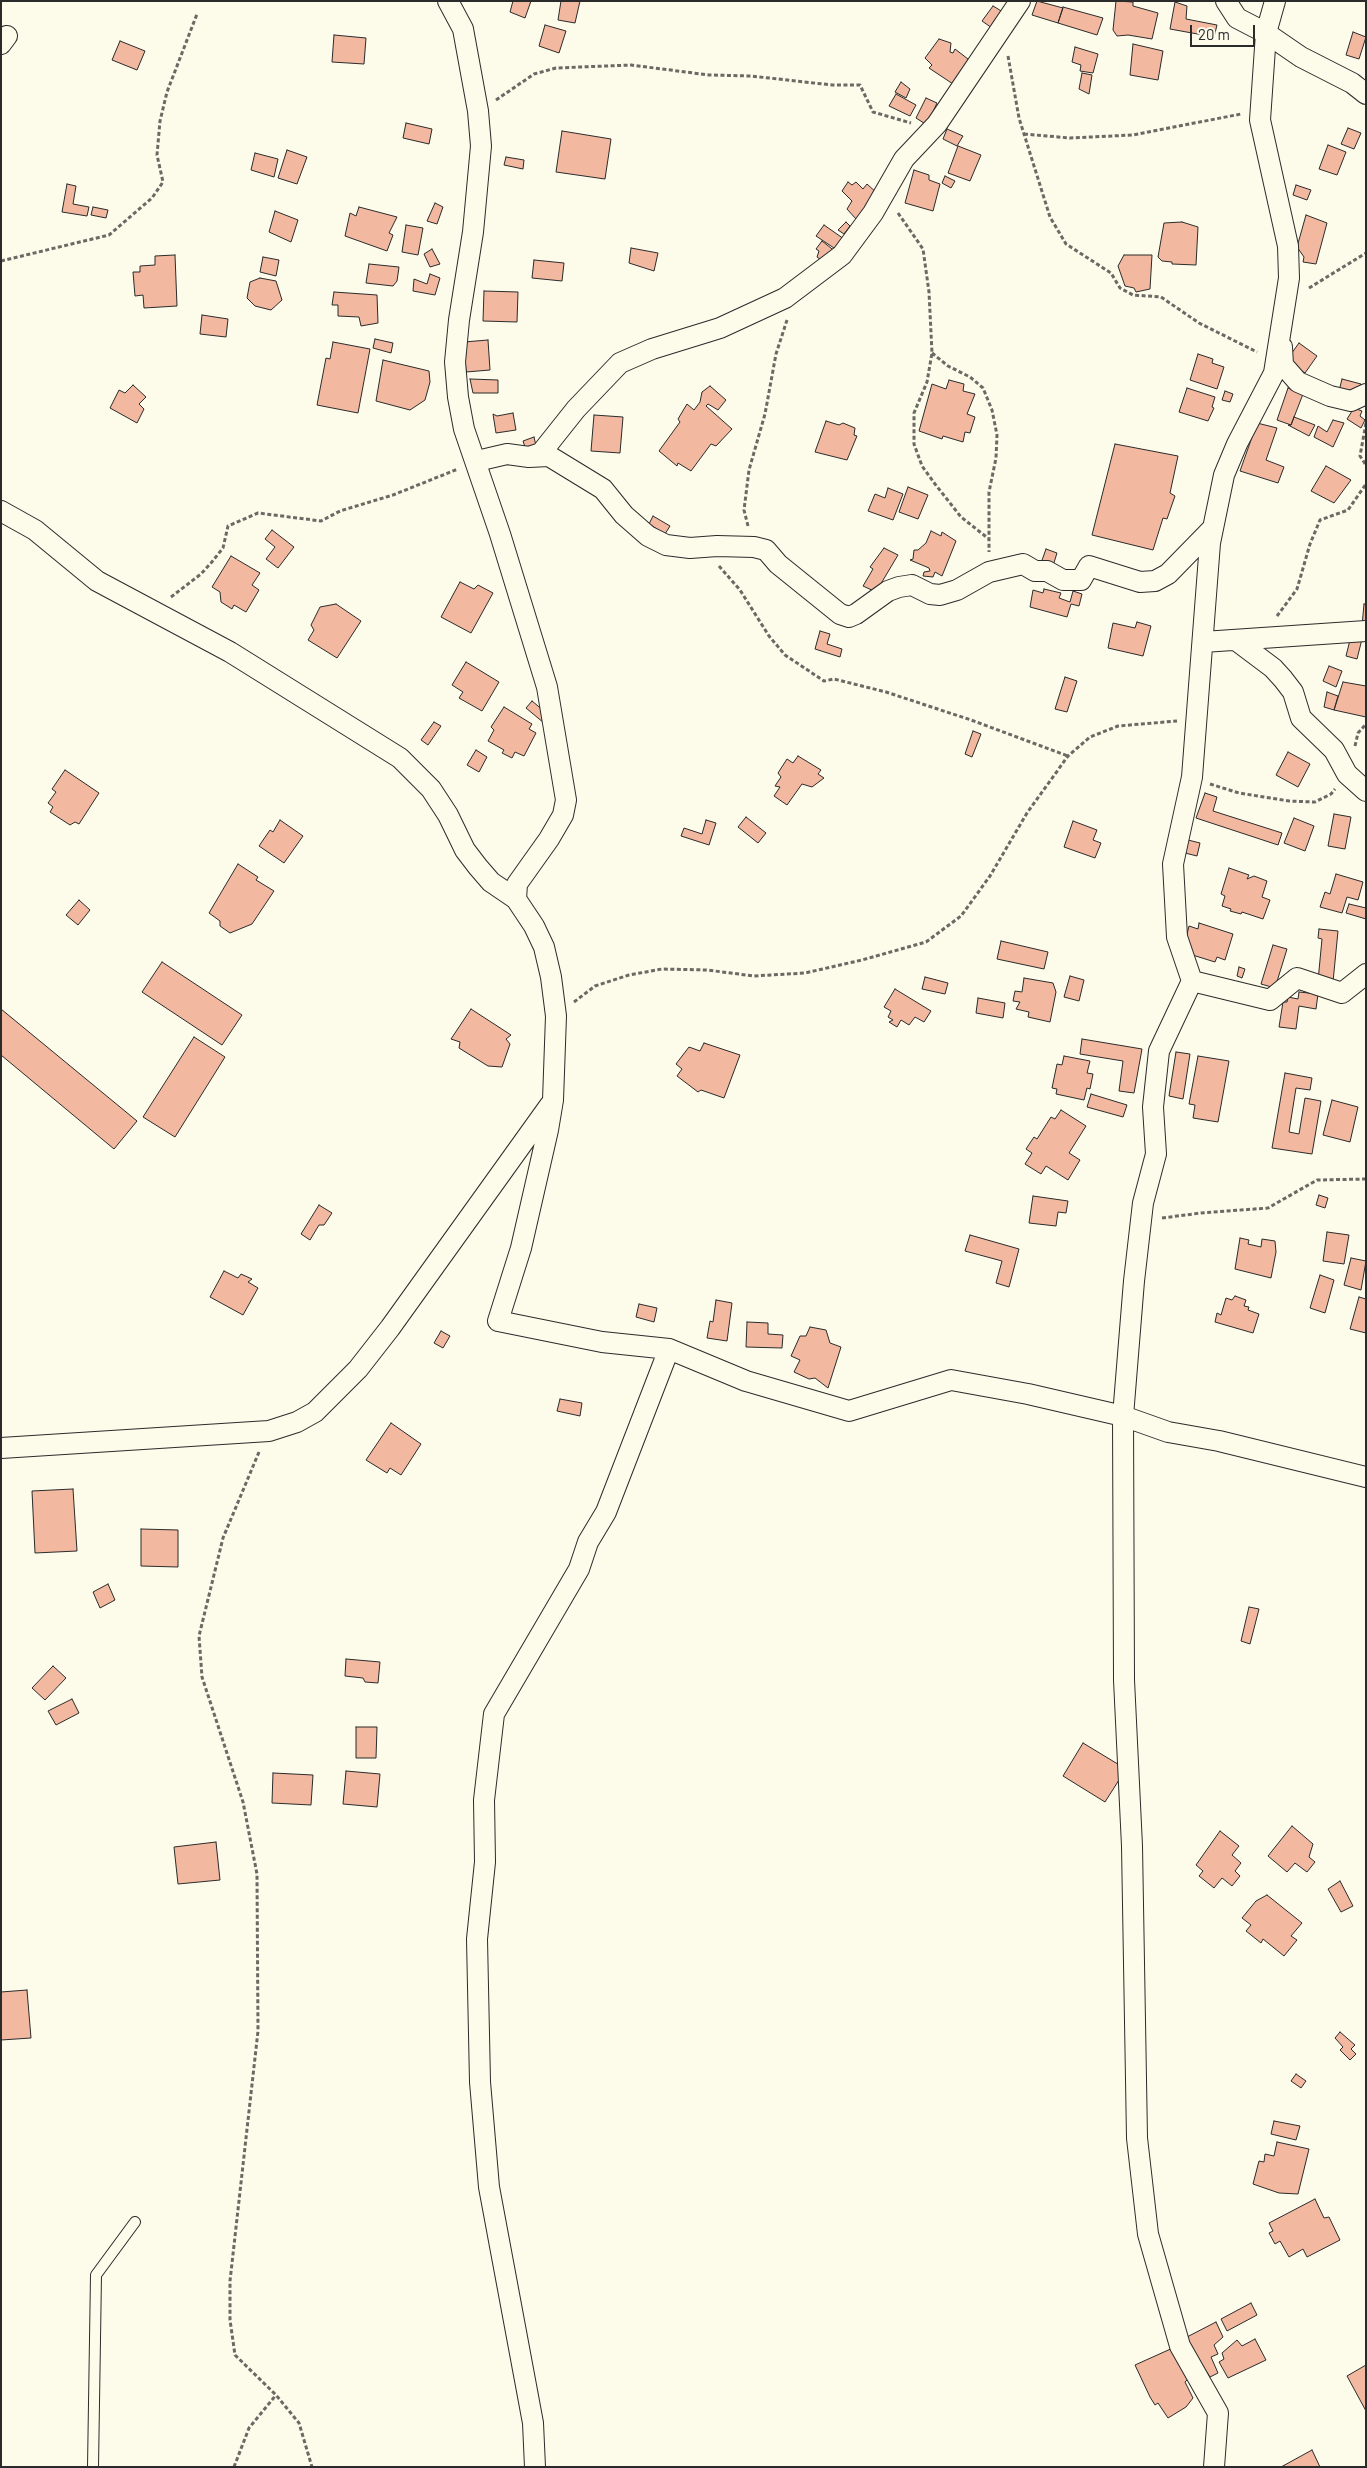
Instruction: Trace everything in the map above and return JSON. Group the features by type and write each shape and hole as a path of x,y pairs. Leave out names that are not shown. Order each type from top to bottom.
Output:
{"street":[{"path":"448,1 463,29 478,111 481,146 479,187 455,362 458,397 464,429 476,461 546,687 566,800 563,815 549,839 517,884 516,899"},
{"path":"529,457 541,453 576,409 620,363 652,348 720,328 785,298 842,255 873,213 904,159 937,124 1020,1"},
{"path":"1226,1 1237,18 1301,57 1352,84 1366,94"},
{"path":"1214,2467 1218,2414 1180,2346 1148,2234 1137,2138 1132,1846 1124,1680 1123,1416 1143,1203 1156,1154 1153,1107 1159,1051 1192,981 1176,937 1173,864 1192,777 1195,719 1212,529 1224,475 1237,444 1274,373 1287,302 1289,278 1288,246 1260,120 1266,34 1275,1"},
{"path":"1281,339 1283,365 1298,382 1330,396 1351,401 1366,394"},
{"path":"476,461 506,454 529,457 549,456 577,471 603,489 624,515 648,536 666,545 690,548 717,546 754,547 766,550 778,564 840,614 849,617 899,587 912,585 930,594 940,595 957,590 989,572 1023,564 1035,571 1047,571 1063,580 1081,580 1089,566 1140,582 1155,581 1168,574 1212,529"},
{"path":"1,511 35,530 97,581 230,652 400,758 431,789 448,815 465,850 478,867 491,882 516,899 534,926 544,947 556,1016 553,1100 525,1230 498,1321 602,1342 669,1349 746,1381 849,1412 951,1380 1028,1394 1123,1416 1168,1432 1228,1444 1366,1477"},
{"path":"1202,642 1366,631"},
{"path":"1237,641 1273,668 1283,679 1293,692 1301,718 1334,750 1347,774 1366,791"},
{"path":"1192,981 1270,1000 1297,978 1342,993 1366,974"},
{"path":"1,1448 269,1431 297,1422 315,1412 358,1369 402,1313 553,1100"},
{"path":"536,2467 532,2423 489,2187 480,2082 477,1939 485,1862 484,1800 494,1714 579,1569 588,1542 606,1512 669,1349"}],"lane":[{"path":"93,2467 96,2275 135,2222"}],"path":[{"path":"1,261 109,235 152,198 163,182 157,155 160,121 167,92 197,14"},
{"path":"1007,49 1018,118 1050,217 1066,244 1111,273 1120,288 1133,295 1161,296 1199,323 1276,361"},
{"path":"478,111 534,74 556,68 591,65 631,65 709,75 752,76 832,85 860,85 873,112 922,128 937,124"},
{"path":"1024,134 1070,138 1133,135 1260,111"},
{"path":"897,212 923,250 929,292 932,353 928,382 914,413 914,444 922,466 961,517 989,539"},
{"path":"1287,302 1366,253"},
{"path":"754,547 744,510 749,470 765,414 776,354 788,319"},
{"path":"932,353 948,366 970,377 983,388 992,410 997,435 996,458 989,492 989,572"},
{"path":"1366,424 1360,456 1366,465"},
{"path":"153,611 201,574 210,564 223,548 228,526 258,513 321,521 340,511 393,495 476,461"},
{"path":"1261,639 1296,589 1310,544 1320,520 1348,510 1366,484"},
{"path":"690,548 715,560 740,590 769,636 785,655 824,682 834,679 886,692 1068,756"},
{"path":"556,1016 595,986 629,975 662,969 707,970 754,976 805,973 862,960 926,942 961,916 990,876 1027,812 1068,756 1090,737 1118,726 1195,719"},
{"path":"1192,777 1239,794 1289,801 1315,802 1331,794 1347,774"},
{"path":"1141,1221 1201,1213 1268,1208 1318,1180 1366,1179"},
{"path":"269,1431 222,1538 199,1636 202,1676 243,1802 257,1874 258,2031 230,2280 230,2320 236,2355 276,2395 299,2423 312,2467"},
{"path":"234,2467 248,2428 276,2395"}],"building":[{"path":"513,1 531,1 525,18 510,12"},
{"path":"561,1 580,1 575,23 558,20"},
{"path":"1037,1 1063,8 1058,23 1032,15"},
{"path":"1116,1 1133,2 1133,6 1158,13 1152,39 1128,35 1117,36 1113,30"},
{"path":"1175,2 1187,6 1186,19 1217,25 1214,37 1170,29"},
{"path":"993,6 1003,12 992,28 982,21"},
{"path":"1063,7 1103,18 1097,35 1058,23"},
{"path":"545,25 566,31 559,53 539,46"},
{"path":"1353,32 1366,37 1359,59 1346,55"},
{"path":"334,35 366,38 364,64 332,62"},
{"path":"939,39 951,43 950,52 953,53 955,49 968,59 966,68 953,84 929,68 932,65 925,58"},
{"path":"120,41 145,51 137,70 112,60"},
{"path":"1133,44 1163,51 1158,80 1130,75"},
{"path":"1075,47 1098,54 1093,73 1080,71 1081,65 1072,62"},
{"path":"1082,73 1092,75 1089,94 1079,89"},
{"path":"901,82 910,89 906,98 895,92"},
{"path":"896,94 916,105 910,116 889,106"},
{"path":"926,98 937,103 927,125 916,118"},
{"path":"406,123 432,129 429,144 403,138"},
{"path":"1348,128 1361,133 1354,149 1341,144"},
{"path":"947,129 963,136 957,146 943,139"},
{"path":"562,131 611,139 605,179 556,172"},
{"path":"1328,145 1346,152 1337,175 1319,169"},
{"path":"958,146 981,155 970,181 948,173"},
{"path":"287,150 307,157 297,184 278,178"},
{"path":"255,153 278,159 274,177 251,170"},
{"path":"506,157 524,160 523,169 504,165"},
{"path":"914,170 929,175 929,180 940,184 933,211 905,203"},
{"path":"945,176 955,181 951,188 942,183"},
{"path":"848,182 852,185 856,182 863,189 867,184 878,194 856,219 847,209 852,201 842,191"},
{"path":"67,184 76,186 73,204 89,207 87,216 62,212"},
{"path":"1296,185 1311,190 1307,200 1293,195"},
{"path":"435,203 443,207 437,224 427,221"},
{"path":"93,207 108,210 106,218 91,215"},
{"path":"359,207 397,217 389,233 393,235 387,251 345,236 350,213 356,216"},
{"path":"275,211 298,220 291,242 269,232"},
{"path":"1306,215 1327,223 1316,264 1303,262 1304,257 1297,247"},
{"path":"846,222 850,226 844,234 838,230"},
{"path":"1182,222 1198,227 1196,265 1172,264 1172,262 1162,261 1158,257 1164,223"},
{"path":"406,225 423,228 418,255 402,252"},
{"path":"824,225 844,239 837,250 816,236"},
{"path":"822,241 836,252 826,263 817,257 819,251 816,249"},
{"path":"631,248 658,253 654,271 629,263"},
{"path":"432,249 440,264 430,267 424,254"},
{"path":"175,255 177,306 144,308 143,295 135,296 133,272 140,272 140,266 155,265 155,256"},
{"path":"1124,255 1152,255 1150,289 1136,292 1134,288 1125,286 1118,266"},
{"path":"263,257 279,260 276,276 260,272"},
{"path":"534,260 564,263 562,281 532,278"},
{"path":"369,264 399,267 397,281 393,286 366,283"},
{"path":"430,274 440,278 435,295 413,291 414,279 427,284"},
{"path":"260,278 276,281 282,300 271,310 255,306 247,298 250,282"},
{"path":"484,291 518,292 517,322 483,321"},
{"path":"334,292 377,295 378,323 361,326 359,317 338,316 338,305 332,305"},
{"path":"202,315 228,319 226,337 200,334"},
{"path":"375,339 393,343 391,353 373,348"},
{"path":"488,340 490,370 466,372 464,342"},
{"path":"333,342 370,349 358,413 317,405 326,358 330,359"},
{"path":"1299,343 1317,356 1305,373 1286,361"},
{"path":"1198,354 1213,359 1212,363 1224,367 1217,389 1190,380"},
{"path":"383,360 429,371 430,382 425,400 410,410 376,401"},
{"path":"470,379 498,380 498,393 473,393"},
{"path":"1342,379 1361,384 1357,398 1339,391"},
{"path":"949,380 964,384 963,391 975,394 967,414 975,417 970,433 965,432 963,442 943,436 942,439 919,431 932,384 946,389"},
{"path":"133,385 146,397 139,404 144,409 137,423 110,408 119,390 125,393"},
{"path":"710,386 726,400 718,410 708,404 706,406 732,429 716,446 711,444 691,471 678,463 677,466 659,451 680,422 678,419 687,404 694,410 700,402 702,392"},
{"path":"1187,388 1215,397 1212,407 1214,408 1208,421 1179,412"},
{"path":"1288,388 1303,394 1291,425 1277,420"},
{"path":"1225,391 1233,394 1230,402 1222,400"},
{"path":"1354,408 1362,411 1360,416 1365,420 1361,428 1347,419"},
{"path":"513,413 516,430 496,433 493,414 497,416"},
{"path":"594,415 623,417 620,453 591,451"},
{"path":"1294,417 1315,425 1309,436 1288,425 1291,425"},
{"path":"1333,420 1344,423 1333,447 1314,437 1318,426 1327,432"},
{"path":"826,421 839,425 843,423 855,428 854,435 857,436 847,460 815,452"},
{"path":"1257,423 1277,428 1266,460 1284,467 1278,483 1240,471"},
{"path":"534,437 537,450 527,453 523,441"},
{"path":"1115,444 1178,456 1170,493 1175,496 1167,519 1163,518 1153,550 1092,535"},
{"path":"1326,466 1351,480 1334,503 1311,491"},
{"path":"908,487 928,495 918,519 899,512"},
{"path":"888,488 903,494 893,520 868,511 875,494 885,498"},
{"path":"653,516 670,526 665,534 649,524"},
{"path":"272,530 294,547 278,568 266,559 275,547 265,539"},
{"path":"931,531 941,536 942,532 956,541 942,576 935,572 933,577 923,576 924,572 930,571 929,568 910,560 913,559 914,550 918,550 926,543"},
{"path":"884,548 898,555 876,592 863,586 873,569 870,567"},
{"path":"1046,549 1057,553 1052,569 1040,566"},
{"path":"231,556 260,573 252,585 259,590 246,612 234,605 232,609 221,602 220,592 212,587"},
{"path":"460,582 474,589 478,585 493,593 471,633 441,617"},
{"path":"1044,589 1061,593 1059,598 1070,602 1073,591 1082,594 1079,606 1071,604 1067,617 1030,607 1033,590 1043,593"},
{"path":"336,604 361,621 337,658 308,640 314,630 311,625 320,607"},
{"path":"1364,604 1366,604 1366,627 1362,626"},
{"path":"1137,622 1151,626 1143,656 1108,648 1113,623 1135,628"},
{"path":"820,631 830,634 827,644 842,649 840,657 815,649"},
{"path":"1352,632 1363,635 1357,659 1346,656"},
{"path":"466,662 499,682 482,711 459,698 463,692 452,685"},
{"path":"1329,666 1342,671 1336,687 1323,681"},
{"path":"1065,677 1077,681 1067,712 1055,709"},
{"path":"1343,682 1366,686 1366,717 1334,710"},
{"path":"1327,692 1338,696 1334,710 1324,707"},
{"path":"532,701 550,716 544,723 526,708"},
{"path":"504,707 532,724 529,729 536,733 524,756 515,752 512,758 502,753 504,750 488,741 494,730 491,727"},
{"path":"434,722 441,726 428,745 421,740"},
{"path":"973,731 981,734 972,757 965,754"},
{"path":"476,750 487,757 479,772 467,765"},
{"path":"1288,752 1310,764 1298,787 1276,775"},
{"path":"798,756 821,770 818,774 824,778 812,787 802,784 787,805 774,796 780,787 775,786 781,777 778,773 787,759 793,763"},
{"path":"65,770 99,793 79,824 75,822 70,825 50,812 53,807 48,803 56,792 52,789"},
{"path":"1205,793 1217,797 1213,811 1282,833 1278,845 1196,818"},
{"path":"1334,814 1351,817 1345,849 1328,846"},
{"path":"746,817 766,833 758,843 738,827"},
{"path":"1294,818 1314,826 1305,851 1284,843"},
{"path":"280,820 303,836 284,863 259,846 270,830 273,832"},
{"path":"706,820 716,823 709,845 681,836 684,828 702,834"},
{"path":"1073,821 1097,830 1093,840 1101,843 1095,858 1064,847"},
{"path":"1188,840 1200,843 1197,856 1185,853"},
{"path":"238,864 258,877 256,880 274,891 252,924 230,933 220,926 220,921 209,913"},
{"path":"1229,868 1249,875 1247,879 1254,876 1267,881 1262,897 1270,900 1263,919 1242,912 1241,914 1230,911 1231,909 1222,906 1225,896 1221,894"},
{"path":"1336,874 1363,882 1358,900 1347,897 1342,913 1320,907 1325,892 1330,894"},
{"path":"79,900 90,910 78,925 66,915"},
{"path":"1349,904 1366,908 1366,919 1346,913"},
{"path":"1199,923 1233,934 1225,960 1217,957 1215,962 1186,953 1184,946 1189,926 1198,929"},
{"path":"1319,929 1338,931 1333,982 1318,981 1322,939 1318,938"},
{"path":"1001,941 1048,952 1044,969 997,959"},
{"path":"1273,945 1287,949 1275,988 1261,984"},
{"path":"162,962 242,1015 222,1045 142,992"},
{"path":"1239,967 1245,969 1242,978 1237,976"},
{"path":"1070,976 1084,980 1079,1001 1064,997"},
{"path":"925,977 948,983 945,994 922,989"},
{"path":"1024,978 1053,983 1056,992 1050,1022 1028,1017 1029,1012 1016,1009 1020,1002 1013,1001 1015,991 1022,992"},
{"path":"895,989 931,1011 924,1022 915,1017 909,1025 901,1020 897,1027 889,1022 893,1020 888,1017 891,1011 884,1007"},
{"path":"1299,992 1318,994 1316,1009 1299,1006 1296,1029 1279,1027 1283,1002 1287,1002 1288,997 1298,999"},
{"path":"978,998 1005,1003 1003,1018 976,1013"},
{"path":"1,1009 137,1121 114,1149 1,1055"},
{"path":"471,1009 511,1035 506,1039 510,1044 502,1067 488,1066 459,1048 460,1042 451,1039"},
{"path":"194,1037 225,1057 175,1137 143,1117"},
{"path":"1082,1039 1142,1049 1134,1093 1119,1091 1123,1061 1080,1054"},
{"path":"704,1043 740,1055 724,1098 701,1090 698,1092 677,1076 682,1069 676,1064 689,1047 700,1051"},
{"path":"1176,1052 1190,1054 1183,1099 1169,1096"},
{"path":"1064,1056 1090,1061 1087,1073 1093,1074 1090,1089 1087,1088 1084,1100 1056,1094 1057,1089 1052,1088 1057,1064 1062,1065"},
{"path":"1198,1056 1229,1061 1218,1122 1193,1118 1195,1105 1189,1104"},
{"path":"1285,1073 1312,1078 1310,1090 1296,1088 1289,1132 1299,1134 1305,1098 1321,1101 1312,1154 1272,1148"},
{"path":"1091,1094 1127,1105 1123,1117 1087,1107"},
{"path":"1332,1100 1358,1107 1350,1142 1323,1135"},
{"path":"1061,1110 1086,1126 1069,1153 1080,1160 1068,1180 1046,1166 1041,1174 1025,1164 1032,1153 1026,1149 1034,1137 1037,1139 1051,1117 1055,1119"},
{"path":"1319,1195 1328,1198 1325,1208 1316,1205"},
{"path":"1033,1196 1068,1201 1066,1213 1058,1212 1056,1226 1029,1223"},
{"path":"319,1205 332,1213 324,1225 319,1225 310,1240 301,1234"},
{"path":"1327,1232 1349,1235 1344,1264 1323,1261"},
{"path":"970,1235 1019,1249 1009,1287 996,1283 1002,1261 965,1251"},
{"path":"1240,1238 1249,1240 1248,1244 1261,1247 1262,1239 1275,1241 1276,1252 1271,1278 1235,1269"},
{"path":"1351,1258 1366,1261 1361,1290 1344,1285"},
{"path":"224,1271 238,1278 241,1274 252,1279 248,1282 258,1288 243,1315 210,1297"},
{"path":"1320,1275 1334,1280 1325,1313 1310,1308"},
{"path":"1235,1296 1246,1300 1244,1306 1249,1307 1248,1310 1259,1314 1253,1333 1215,1322 1217,1313 1221,1315 1226,1298 1232,1300"},
{"path":"1359,1297 1366,1299 1366,1333 1350,1329"},
{"path":"716,1300 732,1303 727,1341 707,1338 710,1321 713,1322"},
{"path":"639,1304 657,1308 654,1322 636,1317"},
{"path":"747,1322 768,1323 768,1334 783,1335 782,1348 746,1347"},
{"path":"810,1327 826,1330 830,1343 841,1347 828,1388 815,1378 809,1379 794,1372 800,1360 791,1356 800,1336 806,1336"},
{"path":"441,1331 450,1336 443,1348 434,1343"},
{"path":"560,1399 582,1403 580,1416 557,1411"},
{"path":"391,1423 421,1444 401,1475 390,1468 387,1473 366,1460"},
{"path":"73,1489 77,1551 35,1553 32,1491"},
{"path":"141,1529 178,1530 178,1567 141,1566"},
{"path":"108,1584 115,1600 100,1608 93,1592"},
{"path":"1249,1607 1259,1609 1250,1644 1241,1641"},
{"path":"346,1659 380,1662 378,1683 365,1682 363,1678 345,1676"},
{"path":"53,1666 66,1678 45,1700 32,1688"},
{"path":"72,1699 79,1713 56,1725 48,1711"},
{"path":"356,1727 377,1727 376,1758 356,1758"},
{"path":"1083,1743 1126,1769 1105,1802 1063,1776"},
{"path":"346,1771 380,1774 377,1807 343,1804"},
{"path":"273,1773 313,1775 311,1805 272,1803"},
{"path":"1292,1826 1313,1844 1309,1857 1315,1862 1307,1872 1295,1863 1287,1872 1268,1856"},
{"path":"1220,1831 1239,1846 1232,1855 1241,1863 1235,1871 1240,1876 1232,1886 1222,1878 1214,1888 1199,1876 1203,1871 1196,1865"},
{"path":"216,1842 220,1880 178,1884 174,1847"},
{"path":"1340,1881 1353,1906 1341,1912 1328,1889"},
{"path":"1267,1895 1302,1923 1291,1936 1297,1940 1284,1956 1263,1939 1261,1943 1246,1931 1251,1925 1242,1918 1256,1901"},
{"path":"27,1990 31,2038 1,2040 1,1992"},
{"path":"1340,2032 1355,2045 1351,2049 1356,2054 1350,2060 1340,2050 1343,2047 1335,2038"},
{"path":"1296,2074 1306,2081 1301,2088 1291,2081"},
{"path":"1274,2121 1300,2126 1296,2140 1271,2134"},
{"path":"1277,2142 1309,2149 1298,2194 1279,2193 1253,2184 1259,2161 1264,2162 1265,2154 1274,2156"},
{"path":"1315,2199 1324,2218 1329,2217 1340,2240 1307,2257 1303,2249 1289,2257 1280,2241 1275,2244 1269,2233 1273,2231 1269,2223"},
{"path":"1251,2303 1257,2315 1227,2331 1221,2319"},
{"path":"1216,2322 1223,2337 1214,2345 1218,2354 1211,2357 1218,2373 1210,2377 1185,2338"},
{"path":"1255,2339 1266,2360 1228,2378 1219,2362 1224,2359 1222,2353 1237,2340 1242,2346"},
{"path":"1175,2347 1189,2378 1185,2382 1193,2398 1186,2407 1168,2418 1158,2403 1155,2405 1150,2397 1135,2365"},
{"path":"1366,2365 1366,2411 1347,2376"},
{"path":"1312,2450 1320,2467 1281,2467"}]}
